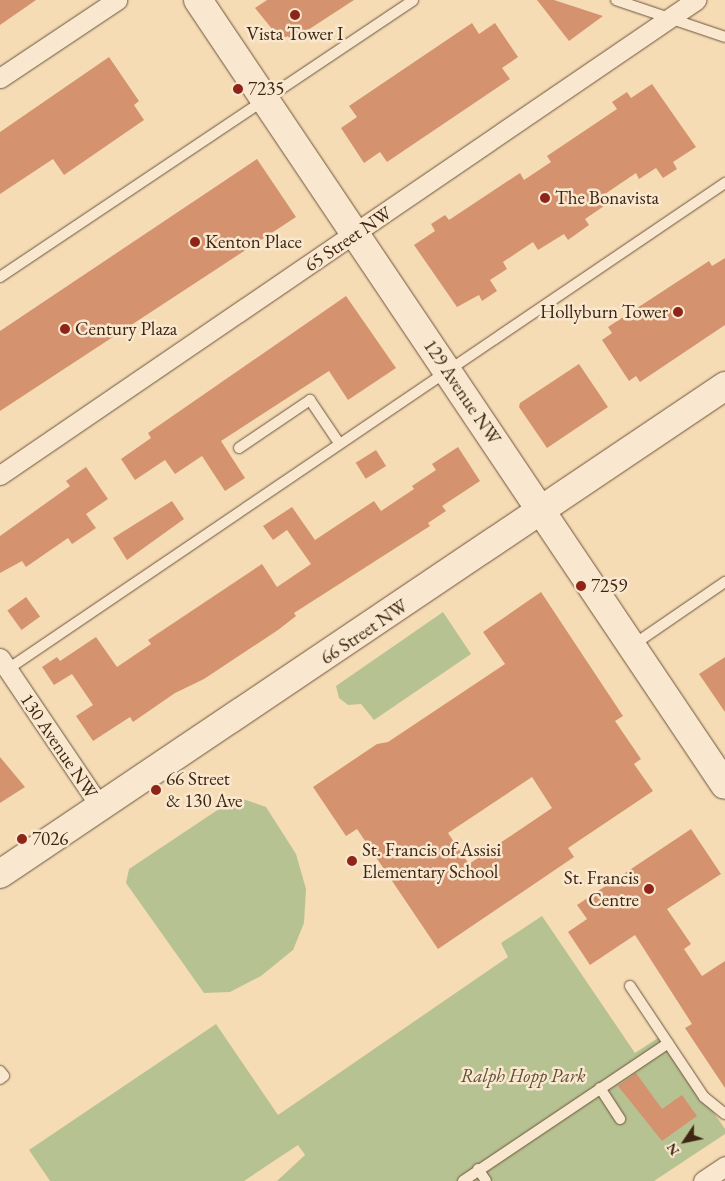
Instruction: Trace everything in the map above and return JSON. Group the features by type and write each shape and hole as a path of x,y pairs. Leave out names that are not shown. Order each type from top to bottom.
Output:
{"street":[{"path":"0,78 117,0"},
{"name":"129 Avenue NW","path":"198,0 542,512 630,647 724,783"},
{"name":"65 Street NW","path":"0,476 696,0"},
{"name":"66 Street NW","path":"0,874 542,512 725,386"},
{"name":"130 Avenue NW","path":"2,667 101,808"},
{"path":"703,1181 725,1166"}],"lane":[{"path":"0,277 264,98 413,0"},
{"path":"616,0 671,17 725,37"},
{"path":"2,667 725,183"},
{"path":"239,448 310,400 339,443"},
{"path":"630,647 725,582"},
{"path":"630,986 704,1097 725,1114"},
{"path":"463,1181 478,1169 668,1043"},
{"path":"0,1071 4,1076 0,1079"},
{"path":"600,1088 620,1119"},
{"path":"478,1169 486,1181"}],"green space":[{"path":"443,612 471,654 374,720 361,704 348,705 339,698 336,686"},
{"path":"237,797 266,807 296,854 306,889 304,923 293,950 261,976 230,992 204,993 126,883 129,869"},
{"name":"Ralph Hopp Park","path":"542,916 635,1053 661,1036 725,1129 725,1134 654,1181 277,1181 305,1155 298,1145 244,1181 50,1181 29,1150 216,1024 278,1115 508,957 501,943"}],"building":[{"path":"0,0 36,0 0,25"},
{"name":"Vista Tower I","path":"267,0 354,0 291,41 288,36 281,40 255,8"},
{"path":"537,0 554,0 603,16 569,41"},
{"path":"472,23 479,34 495,23 518,57 502,68 510,79 387,162 380,152 364,163 341,128 357,117 349,106"},
{"path":"109,57 139,101 134,105 144,120 64,175 53,159 0,194 0,132"},
{"name":"The Bonavista","path":"652,84 696,147 673,162 677,169 663,178 656,168 639,179 636,173 605,194 610,202 585,219 589,225 568,240 564,234 538,250 533,242 503,262 507,269 490,280 497,291 482,301 479,295 457,307 414,245 435,231 431,224 445,215 449,220 520,173 524,180 551,162 547,156 617,109 612,102 627,92 631,98"},
{"path":"257,159 296,217 0,411 0,331"},
{"name":"Hollyburn Tower","path":"725,258 725,325 640,382 636,376 629,381 602,340 612,333 608,327 709,261 712,266"},
{"path":"346,296 396,368 348,400 329,371 221,441 245,478 225,491 202,456 175,474 165,460 135,480 121,459 151,438 148,433"},
{"path":"579,364 608,407 547,448 519,407 520,403"},
{"path":"458,447 480,481 442,506 446,511 428,523 430,526 294,613 296,616 278,630 204,679 175,693 133,722 130,717 93,741 76,716 93,705 72,674 54,685 42,667 57,657 60,661 96,637 117,667 151,644 148,640 262,564 277,587 311,564 287,530 273,540 263,526 292,507 315,540 374,501 381,511 414,489 412,486 436,470 432,464"},
{"path":"376,450 386,466 366,479 356,463"},
{"path":"86,467 108,499 86,514 96,528 72,544 68,538 26,567 22,561 0,573 0,536 70,486 66,481"},
{"path":"172,501 184,519 127,560 113,538"},
{"path":"541,592 623,716 615,721 641,759 634,764 653,791 568,848 574,857 438,949 357,829 346,836 313,787 377,744 388,742 505,664 483,632","holes":["532,777 552,808 469,864 448,833"]},
{"path":"26,597 40,616 21,630 7,611"},
{"path":"725,657 725,712 699,674"},
{"path":"0,757 25,787 0,803"},
{"path":"691,829 721,874 667,909 691,944 684,949 702,976 725,961 725,1088 685,1028 692,1024 635,935 590,965 568,932 587,919 577,905"},
{"path":"636,1073 662,1109 682,1095 697,1116 662,1141 618,1086"}],"place":[{"name":"Vista Tower I","path":"295,15"},
{"name":"7235","path":"238,89"},
{"name":"The Bonavista","path":"545,198"},
{"name":"Kenton Place","path":"195,242"},
{"name":"Hollyburn Tower","path":"678,312"},
{"name":"Century Plaza","path":"65,329"},
{"name":"7259","path":"581,586"},
{"name":"66 Street & 130 Ave","path":"156,790"},
{"name":"7026","path":"22,839"},
{"name":"St. Francis of Assisi Elementary School","path":"352,861"},
{"name":"St. Francis Centre","path":"649,889"}]}
